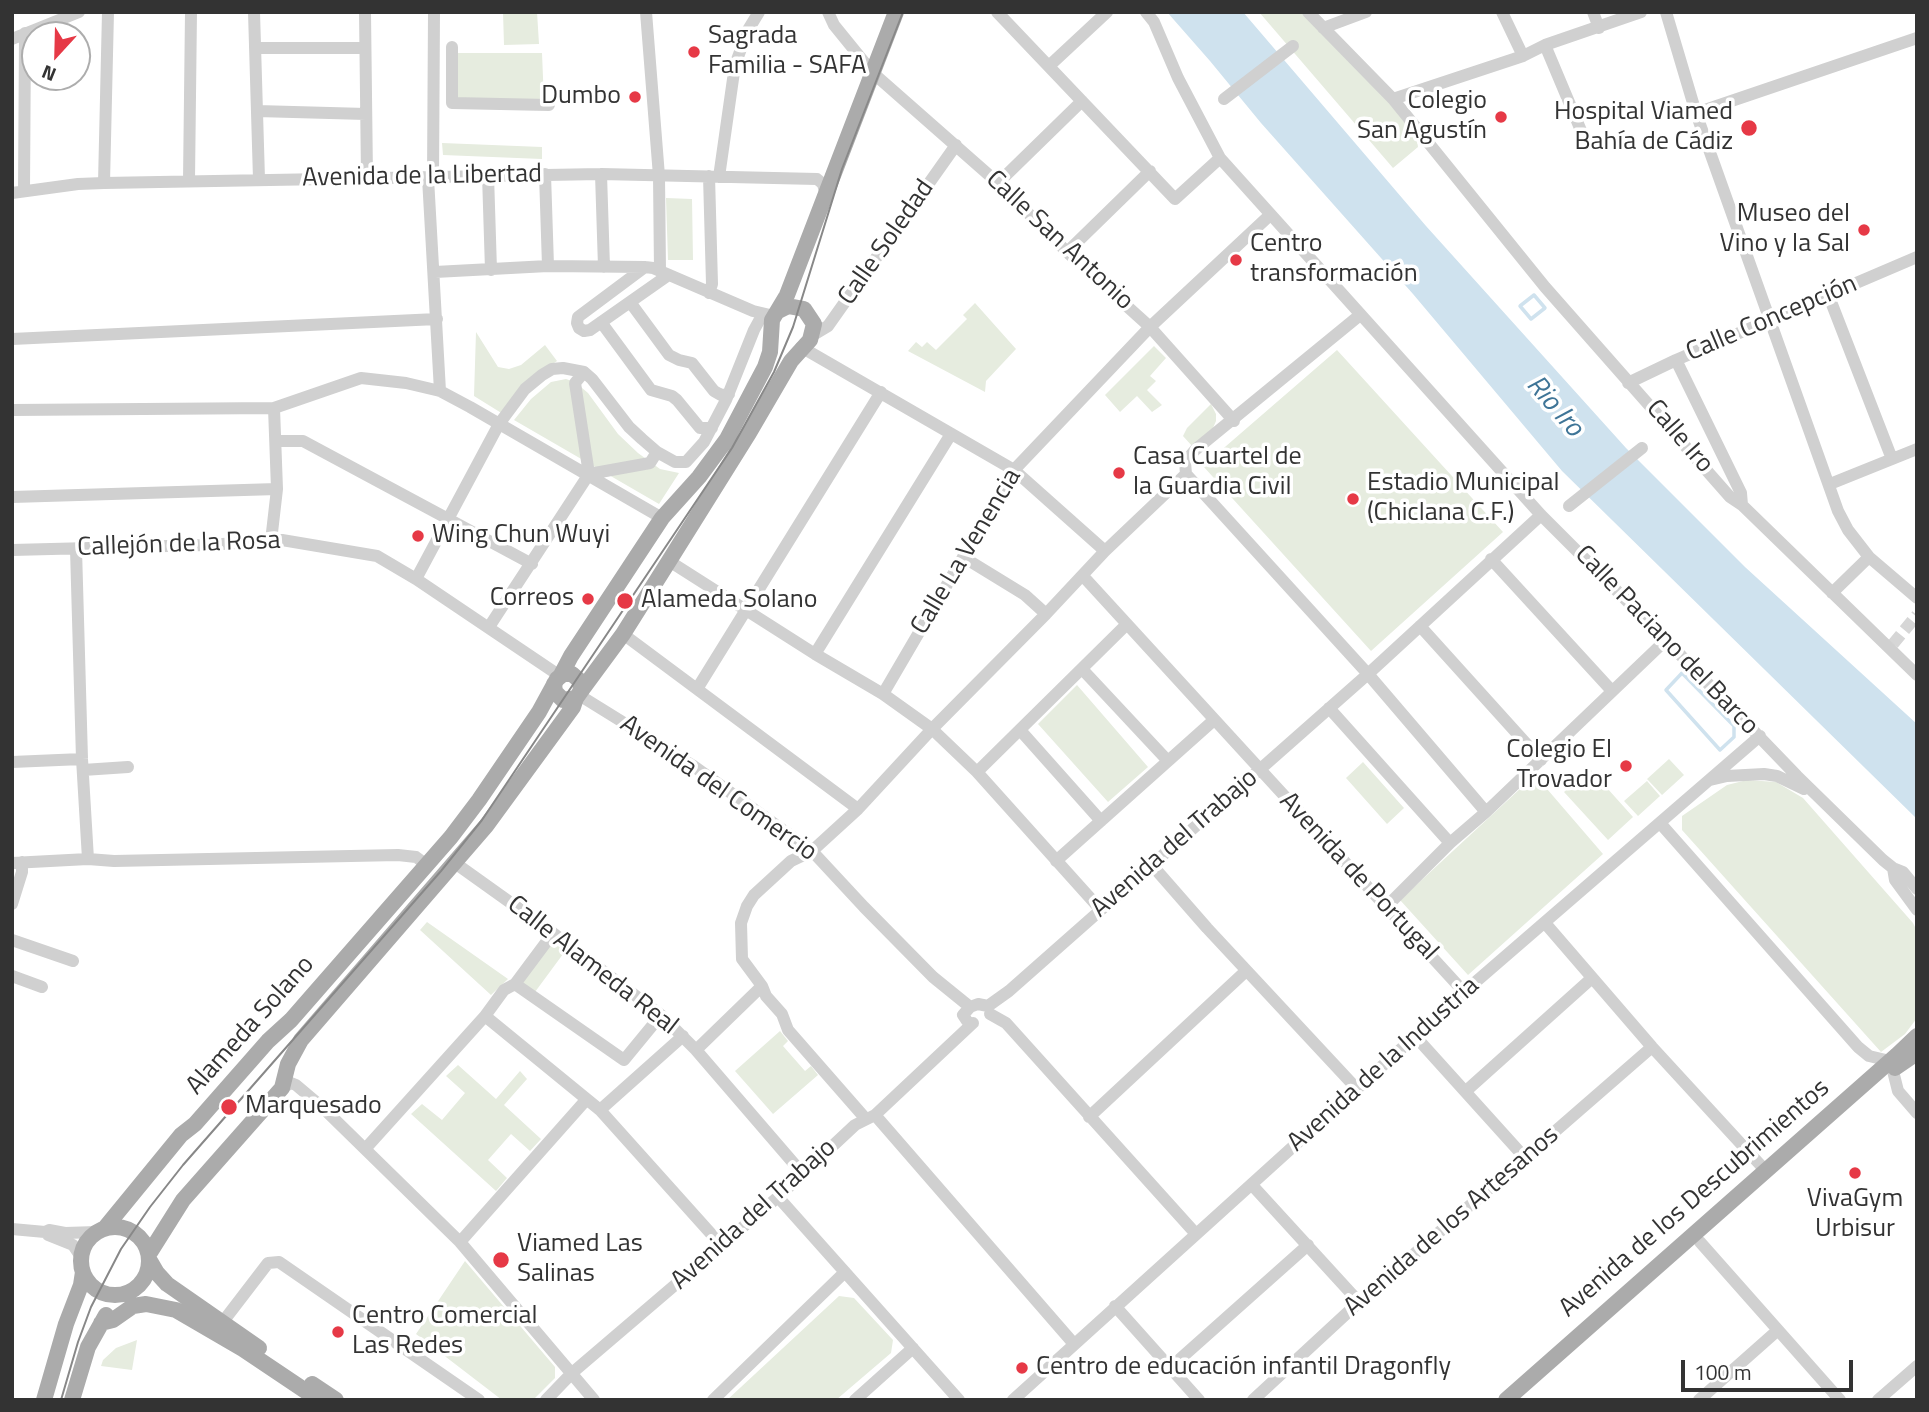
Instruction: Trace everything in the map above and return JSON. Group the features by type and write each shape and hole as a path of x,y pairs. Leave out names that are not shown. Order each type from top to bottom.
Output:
{"main road":[{"name":"Alameda Solano","path":"101,1230 181,1135 195,1124 268,1041 291,1020 427,865 479,800 539,712 571,656 662,518 699,477 727,439 768,359 773,318 787,296 896,12"},
{"path":"794,306 804,309 812,318 807,341 784,348 775,341 773,318 794,306"},
{"name":"Alameda Solano","path":"149,1257 183,1200 282,1088 288,1064 301,1040 486,827 573,707 623,634 807,341"},
{"path":"572,674 578,678 579,695 567,701 559,698 555,692 558,678 572,674"},
{"name":"Avenida de los Descubrimientos","path":"1522,1400 1700,1242 1891,1066 1917,1036"},
{"name":"Avenida de los Descubrimientos","path":"1506,1400 1765,1170 1891,1066 1917,1053"},
{"path":"44,1400 66,1324 81,1285 86,1242 101,1230 119,1227 133,1232 143,1241 157,1273 167,1284 337,1400"},
{"path":"72,1400 80,1364 101,1322 116,1302 144,1281 149,1257"},
{"path":"82,1264 88,1283 99,1291 113,1296 148,1292 183,1307 234,1340 243,1349"},
{"path":"101,1322 113,1320 133,1306 146,1304 183,1313 319,1400"}],"street":[{"path":"56,21 79,12"},
{"path":"104,183 108,12"},
{"path":"189,180 191,12"},
{"path":"254,12 259,178"},
{"path":"365,12 367,177"},
{"path":"434,12 431,178 440,391"},
{"path":"646,12 660,176 664,273"},
{"path":"709,293 712,284 714,176 735,65 748,30 759,12"},
{"name":"Calle San Antonio","path":"828,12 834,25 873,73 998,183 1067,252 1150,327 1234,421"},
{"path":"997,12 1175,199 1220,158"},
{"path":"1049,66 1107,12"},
{"path":"1140,12 1163,43"},
{"path":"1146,12 1154,22 1163,43"},
{"name":"Calle Iro","path":"1308,12 1393,99 1545,287 1730,497 1742,505 1891,646 1917,675"},
{"path":"1323,28 1366,12"},
{"path":"1502,12 1523,55"},
{"path":"1593,12 1599,28"},
{"path":"1393,99 1641,12"},
{"path":"1666,12 1696,113 1838,511 1848,530 1869,557 1917,598"},
{"path":"1696,113 1917,38"},
{"name":"Calle Paciano del Barco","path":"1163,43 1178,78 1220,158 1360,316 1541,514 1818,797 1893,868 1903,872 1917,888"},
{"path":"1545,45 1582,133"},
{"path":"1224,99 1293,46"},
{"path":"452,47 452,103 549,105"},
{"path":"255,48 365,48"},
{"path":"18,192 22,91"},
{"path":"998,183 1082,101"},
{"path":"257,111 366,114"},
{"name":"Calle Soledad","path":"807,341 828,326 956,145"},
{"path":"1067,252 1150,171"},
{"path":"545,174 548,266"},
{"name":"Avenida de la Libertad","path":"18,192 78,184 189,180 545,174 817,179 823,184 825,192"},
{"path":"601,174 604,267"},
{"path":"488,175 491,270"},
{"name":"Calle La Venencia","path":"883,694 1014,470 1150,327 1270,215"},
{"name":"Calle Concepción","path":"1629,383 1676,360 1917,257"},
{"path":"435,272 548,266 645,267 773,318"},
{"path":"645,267 578,317 577,323 581,330 587,331 631,302 664,273"},
{"path":"1828,294 1892,459"},
{"path":"631,302 669,355 692,363 714,391 721,395 729,394"},
{"path":"1360,316 1195,450 1185,462 1186,474 1368,674 1486,812"},
{"path":"12,339 437,318"},
{"path":"416,579 499,424 517,398 542,375 552,369 563,368 584,372 629,426 657,452 675,462 686,462 704,442 712,428 729,394 754,330 761,319 773,318"},
{"path":"601,322 651,390 672,396 700,428 712,428"},
{"path":"807,341 881,392 1014,470 1105,551"},
{"path":"1676,360 1741,493 1742,505"},
{"path":"489,627 589,474 575,383 584,372"},
{"path":"12,410 274,408 361,378 406,383 440,391 662,518"},
{"path":"697,689 881,392"},
{"path":"271,541 277,489 274,408"},
{"path":"815,654 951,433"},
{"path":"277,441 303,441 531,564"},
{"path":"1569,506 1642,447"},
{"path":"1830,484 1917,449"},
{"path":"589,474 650,463 657,452"},
{"path":"1711,474 1717,477 1723,475 1727,464"},
{"path":"1074,1344 870,1116 788,1030 782,1014 741,959 741,923 754,895 791,861 813,851 858,809 1105,551 1186,474"},
{"path":"12,497 277,489"},
{"name":"Avenida del Trabajo","path":"546,1400 572,1373 778,1197 968,1026 982,1022 989,1010 1009,991 1368,674 1541,514"},
{"name":"Callejón de la Rosa","path":"12,550 282,540 377,556 489,627 558,678"},
{"path":"76,549 88,859"},
{"path":"963,557 1025,595 1046,614"},
{"path":"1832,593 1869,557"},
{"path":"1492,559 1612,691"},
{"path":"669,561 883,694 932,729 977,772 1100,909"},
{"name":"Avenida de Portugal","path":"1083,576 1464,992"},
{"path":"977,772 1127,624"},
{"path":"1420,626 1541,760"},
{"path":"623,634 858,809"},
{"path":"1385,908 1450,843 1667,640"},
{"path":"1082,669 1168,761"},
{"name":"Avenida del Comercio","path":"579,695 692,765 813,851 863,907 933,977 970,1007"},
{"path":"1329,708 1450,843"},
{"path":"1056,861 1214,720"},
{"path":"1020,730 1101,821"},
{"name":"Avenida de la Industria","path":"1013,1400 1415,1035 1760,736"},
{"path":"12,762 128,767"},
{"path":"1707,781 1727,776 1764,774 1796,783 1818,797"},
{"path":"1660,823 1858,1047 1869,1056 1891,1066 1898,1091 1917,1113"},
{"path":"12,904 22,872 17,862 398,855 416,857 427,865"},
{"name":"Calle Alameda Real","path":"455,863 553,933 660,1015 696,1050 802,1173"},
{"path":"1151,864 1357,1089"},
{"name":"Calle Paciano del Barco","path":"1893,868 1895,880 1917,910"},
{"path":"1545,923 1652,1047 1765,1170"},
{"path":"366,1148 485,1016 504,990 516,984 553,933"},
{"path":"12,940 73,961"},
{"path":"1089,1117 1247,971"},
{"path":"12,976 42,987"},
{"path":"1466,1091 1592,978"},
{"path":"516,984 624,1060 660,1015"},
{"path":"696,1050 762,986"},
{"path":"968,1026 963,1015 970,1007 978,1004 1006,1023 1196,1234"},
{"path":"485,1016 600,1110 722,1246"},
{"path":"1415,1035 1526,1158"},
{"path":"600,1110 683,1036"},
{"name":"Avenida de los Artesanos","path":"1253,1400 1359,1302 1652,1047"},
{"path":"282,1088 286,1084 296,1085 366,1148 460,1242 594,1400"},
{"path":"460,1242 586,1100"},
{"path":"1252,1185 1359,1302"},
{"path":"778,1197 959,1400"},
{"path":"12,1229 65,1233 101,1230"},
{"path":"45,1232 49,1237 73,1245 82,1264"},
{"path":"1700,1242 1840,1400"},
{"path":"1171,1367 1308,1245"},
{"path":"222,1323 268,1263 279,1262 479,1400"},
{"path":"713,1400 845,1272"},
{"path":"1115,1306 1199,1400"},
{"path":"1699,1400 1778,1330"},
{"path":"855,1400 913,1348"},
{"path":"1878,1400 1917,1366"}],"shaded area":[{"path":"503,12 537,12 539,44 504,45"},
{"path":"1259,12 1308,12 1393,99 1417,139 1418,147 1393,168"},
{"path":"455,53 542,53 544,102 454,101"},
{"path":"442,143 542,147 542,159 443,155"},
{"path":"666,198 692,199 693,260 668,260"},
{"path":"975,303 1016,349 986,381 985,392 908,351 916,342 922,347 927,342 936,350 967,319 963,315"},
{"path":"476,332 498,367 509,369 521,365 545,345 557,361 544,370 503,414 474,396"},
{"path":"1154,346 1166,358 1150,376 1156,381 1147,390 1162,405 1152,412 1137,396 1120,412 1105,395"},
{"name":"Estadio Municipal (Chiclana C.F.)","path":"1337,350 1503,532 1371,651 1203,466"},
{"path":"566,379 575,382 588,393 618,434 638,453 660,469 679,473 659,504 514,420 531,399 551,382"},
{"path":"1211,404 1216,414 1213,428 1192,446 1183,436 1187,428"},
{"path":"1077,685 1148,767 1108,802 1038,724"},
{"path":"1669,759 1684,775 1662,795 1647,779"},
{"path":"1363,762 1404,808 1387,824 1346,778"},
{"path":"1590,769 1633,817 1608,840 1564,792"},
{"path":"1535,775 1603,854 1468,975 1400,900"},
{"path":"1747,780 1776,782 1803,798 1913,923 1917,931 1917,1018 1905,1034 1881,1052 1682,830 1682,816 1727,785"},
{"path":"1647,781 1660,796 1638,816 1624,801"},
{"path":"427,922 508,979 491,995 420,930"},
{"path":"552,940 566,950 535,992 522,983"},
{"path":"780,1031 788,1041 783,1046 805,1071 811,1066 818,1075 773,1114 735,1071"},
{"path":"458,1065 496,1099 520,1071 527,1079 504,1105 541,1139 530,1151 511,1134 488,1160 507,1178 496,1191 411,1114 422,1104 442,1120 465,1093 446,1076"},
{"path":"465,1261 555,1367 555,1378 533,1400 502,1400 416,1334"},
{"path":"839,1296 854,1298 893,1340 891,1353 836,1400 727,1400"},
{"path":"137,1340 132,1370 101,1366 103,1360 116,1348"}],"water":[{"name":"Rio Iro","path":"1167,12 1243,12 1426,226 1626,448 1745,567 1917,724 1917,819 1562,471 1413,294 1261,123"}],"waterway":[{"path":"1534,295 1545,308 1531,319 1520,306 1534,295"},
{"path":"1682,673 1734,726 1734,737 1720,750 1666,690 1682,673"}],"tunnel":[{"path":"1893,644 1917,615"}],"tram line":[{"path":"61,1400 91,1307 121,1249 150,1207 183,1165 441,871 482,820 732,448 774,372 793,327 842,169 903,12"}],"place":[{"name":"Sagrada Familia - SAFA","path":"694,52"},
{"name":"Dumbo","path":"635,97"},
{"name":"Colegio San Agustín","path":"1501,117"},
{"name":"Hospital Viamed Bahía de Cádiz","path":"1749,128"},
{"name":"Museo del Vino y la Sal","path":"1864,230"},
{"name":"Centro transformación","path":"1236,260"},
{"name":"Casa Cuartel de la Guardia Civil","path":"1119,473"},
{"name":"Estadio Municipal (Chiclana C.F.)","path":"1353,499"},
{"name":"Wing Chun Wuyi","path":"418,536"},
{"name":"Correos","path":"588,599"},
{"name":"Alameda Solano","path":"625,601"},
{"name":"Colegio El Trovador","path":"1626,766"},
{"name":"Marquesado","path":"229,1107"},
{"name":"VivaGym Urbisur","path":"1855,1173"},
{"name":"Viamed Las Salinas","path":"501,1260"},
{"name":"Centro Comercial Las Redes","path":"338,1332"},
{"name":"Centro de educación infantil Dragonfly","path":"1022,1368"}]}
